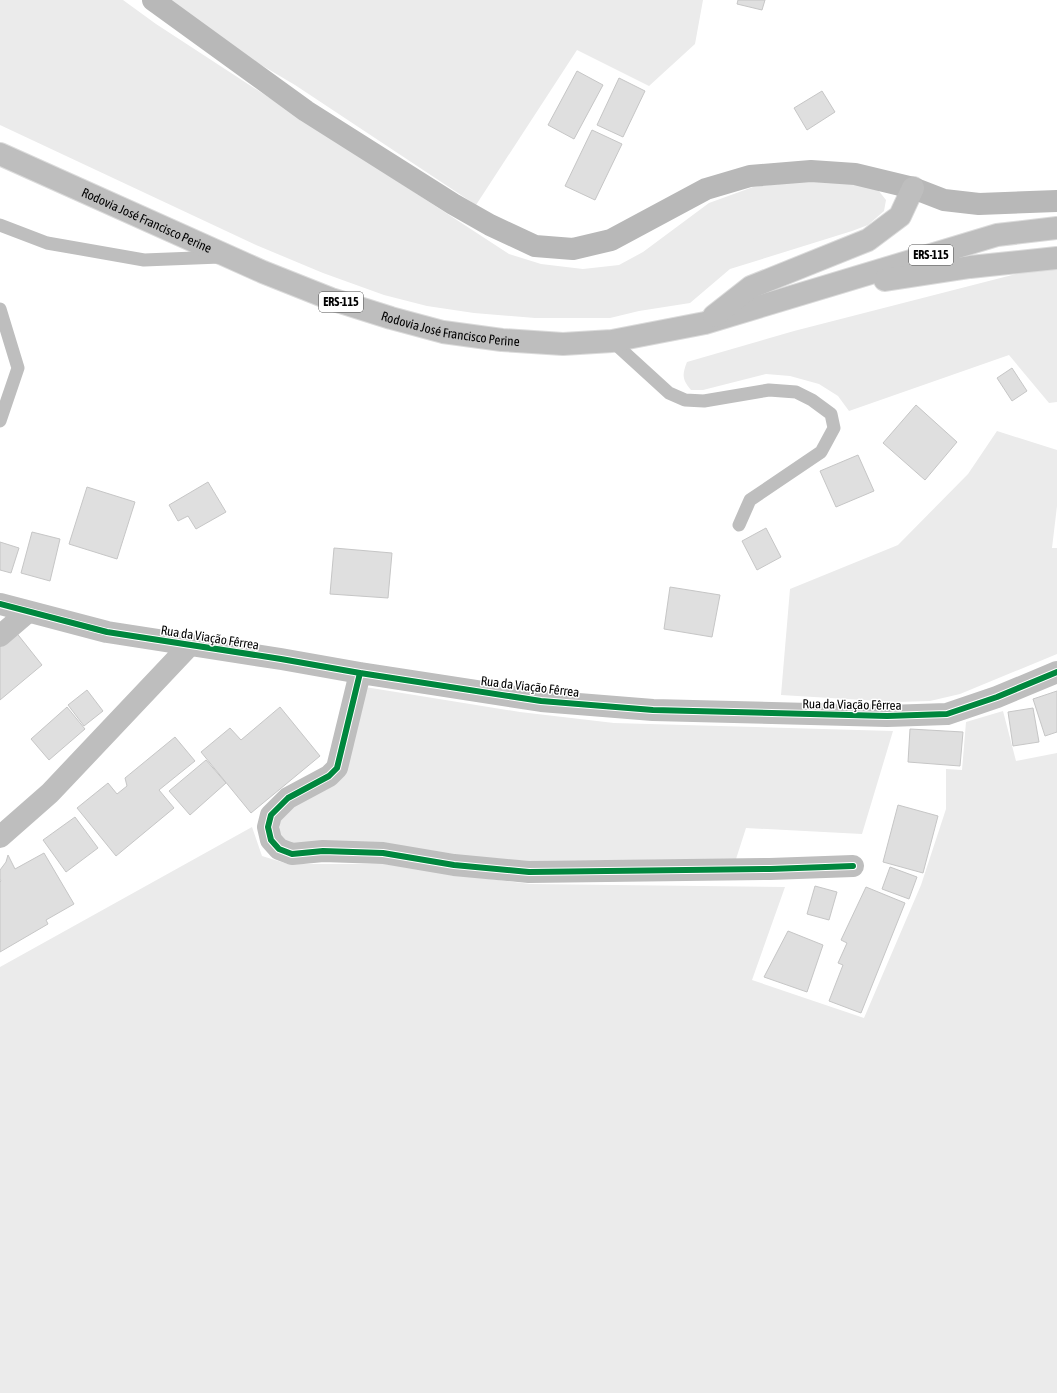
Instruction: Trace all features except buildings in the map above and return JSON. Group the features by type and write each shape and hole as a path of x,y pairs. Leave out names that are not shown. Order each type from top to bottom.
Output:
{"main road":[{"path":"152,0 306,110 453,204 490,225 535,246 573,249 611,240 706,189 750,176 811,171 855,174 913,188 944,200 979,204 1057,201"}],"street":[{"name":"Rodovia José Francisco Perine","path":"0,154 263,272 330,298 391,318 443,332 502,340 563,344 612,341 705,323 997,235 1057,228"},
{"path":"705,323 751,287 868,240 900,216 913,188"},
{"name":"Rodovia José Francisco Perine","path":"807,292 970,267 1057,258"},
{"name":"Rua da Viação Fêrrea","path":"0,604 107,632 360,673 540,700 645,709 887,716 947,714 997,697 1057,672"},
{"path":"0,636 28,612"},
{"path":"0,837 50,793 190,645"},
{"path":"360,673 337,768 329,776 288,798 271,815 268,827 271,840 279,849 292,854 323,851 383,853 454,865 529,872 770,869 853,866"}],"lane":[{"path":"0,225 47,243 144,260 230,256"},
{"path":"0,310 18,368 0,421"},
{"path":"612,341 669,393 684,400 704,401 769,390 796,392 812,400 831,414 834,428 821,452 750,500 739,525"}],"shaded area":[{"path":"0,0 123,0 156,24 509,254 541,264 583,269 619,265 643,252 709,203 753,187 815,180 851,182 878,190 886,200 884,211 868,225 730,269 690,303 639,311 610,318 535,318 474,313 427,306 384,295 323,273 256,245 0,125"},
{"path":"169,0 703,0 695,44 649,86 577,50 476,205 295,85 236,50"},
{"path":"1057,265 1057,402 1049,403 1009,355 849,411 838,396 819,384 790,376 766,374 703,390 691,390 684,380 684,370 687,362 794,331 1047,266"},
{"path":"997,431 1057,450 1057,506 1052,548 1057,548 1057,654 960,694 930,701 896,702 781,695 790,589 898,545 968,474"},
{"path":"365,687 520,712 614,723 893,731 862,834 746,828 736,859 530,861 298,845 287,842 280,835 280,820 294,802 327,788"},
{"path":"1003,711 1016,761 1057,753 1057,1393 0,1393 0,967 252,827 262,856 288,864 385,864 530,884 785,887 752,980 864,1018 921,885 946,809 946,769 962,770 966,722"}],"cycle path":[{"path":"0,604 107,632 541,701 653,710 887,716 947,714 997,697 1057,672"},
{"path":"360,673 337,768 329,776 288,798 271,815 268,827 271,840 279,849 292,854 323,851 383,853 454,865 529,872 770,869 853,866"}]}
